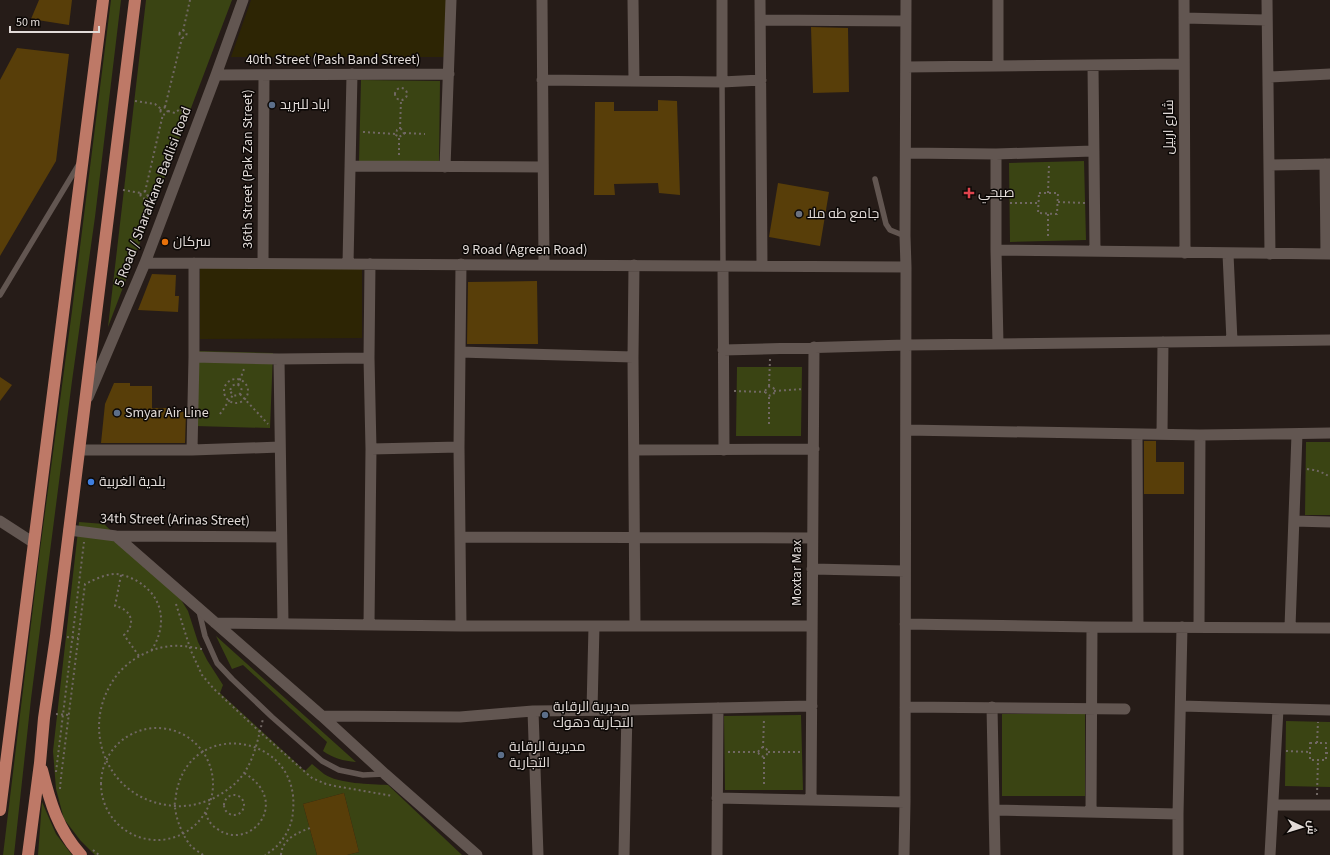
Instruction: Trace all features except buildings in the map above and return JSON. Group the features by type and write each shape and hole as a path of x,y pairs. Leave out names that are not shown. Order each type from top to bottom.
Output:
{"main road":[{"path":"0,810 103,0"},
{"path":"28,855 40,763 44,718 70,530 135,0"},
{"path":"0,750 13,713"},
{"path":"40,763 49,800 58,821 72,845 86,851"}],"street":[{"name":"5 Road / Sharafkane Badlisi Road","path":"85,403 144,263 244,0"},
{"path":"445,167 451,0"},
{"path":"542,0 544,265"},
{"path":"633,0 634,81"},
{"path":"722,0 722,82"},
{"path":"760,0 762,266"},
{"path":"904,855 906,624 906,0"},
{"path":"998,0 998,66"},
{"name":"شارع اربيل","path":"1184,0 1183,64 1185,253"},
{"path":"1267,0 1270,254"},
{"path":"1184,18 1267,20"},
{"path":"760,20 906,21"},
{"path":"906,67 1183,64"},
{"path":"1093,66 1095,251"},
{"path":"348,264 352,74"},
{"name":"40th Street (Pash Band Street)","path":"216,75 449,74"},
{"path":"1268,77 1330,74"},
{"name":"36th Street (Pak Zan Street)","path":"263,263 264,75"},
{"path":"542,80 722,82 761,80"},
{"path":"906,154 996,154 1093,150"},
{"path":"996,154 998,344"},
{"path":"996,250 1228,254 1328,254 1327,164 1269,165"},
{"path":"350,166 543,167"},
{"path":"1228,254 1232,342"},
{"name":"9 Road (Agreen Road)","path":"144,263 906,267"},
{"path":"192,450 194,263"},
{"path":"369,625 370,264"},
{"path":"461,264 459,447 461,626"},
{"path":"634,265 633,356 635,626"},
{"path":"724,266 724,450"},
{"path":"724,350 906,345 1330,340"},
{"path":"1162,434 1163,342"},
{"name":"Moxtar Max","path":"811,800 814,347"},
{"path":"460,352 633,356"},
{"path":"194,357 279,359 369,358"},
{"path":"279,359 283,624"},
{"path":"906,430 1200,435 1330,433"},
{"path":"1137,434 1138,627"},
{"path":"1290,627 1297,434"},
{"path":"1199,627 1200,435"},
{"path":"80,450 192,450 281,442"},
{"path":"370,449 459,447"},
{"path":"634,450 814,449"},
{"path":"0,521 34,543"},
{"path":"1294,522 1330,522"},
{"name":"34th Street (Arinas Street)","path":"70,530 116,536 281,537"},
{"path":"116,536 322,716 477,855"},
{"path":"460,537 812,538"},
{"path":"812,569 905,571"},
{"path":"215,623 461,626 811,626"},
{"path":"906,624 1092,627 1330,628"},
{"path":"592,710 594,626"},
{"path":"1091,812 1092,627"},
{"path":"1178,855 1182,627"},
{"path":"322,716 460,717 533,710 627,710 812,706"},
{"path":"1181,706 1330,710"},
{"path":"905,707 1125,709"},
{"path":"717,855 718,708"},
{"path":"992,708 995,855"},
{"path":"1270,855 1278,709"},
{"path":"533,710 538,855"},
{"path":"624,855 627,710"},
{"path":"717,798 905,802"},
{"path":"1273,805 1330,805"},
{"path":"995,810 1178,814"}],"lane":[{"path":"722,82 724,266"},
{"path":"0,295 83,156"},
{"path":"875,179 886,224 890,230 905,236"},
{"path":"199,608 205,636 217,663 232,680 322,761 339,770 363,775 385,774"}],"path":[{"path":"182,38 179,34 183,31 190,0"},
{"path":"161,109 165,107 182,38 186,35 186,32 183,31"},
{"path":"399,88 405,89 407,93 406,98 401,100 395,95 399,88"},
{"path":"123,97 136,102 155,104 161,109 161,113 163,114 145,192 148,195 145,198 142,198 141,193"},
{"path":"396,134 397,130 400,129 401,100"},
{"path":"165,107 168,111 174,113 180,109 199,120"},
{"path":"163,114 166,114 168,111"},
{"path":"400,129 403,130 404,133 426,134"},
{"path":"363,132 396,134 399,137 398,166"},
{"path":"399,137 403,136 404,133"},
{"path":"1048,193 1049,162"},
{"path":"112,188 141,193 145,192"},
{"path":"1039,192 1058,193 1058,202 1057,214 1038,213 1039,192"},
{"path":"1010,202 1039,203"},
{"path":"1058,202 1085,203"},
{"path":"1048,214 1049,250"},
{"path":"765,392 766,388 769,386 770,348"},
{"path":"245,368 238,385 241,389 240,394 281,442"},
{"path":"240,379 246,383 248,394 245,399 236,403 229,401 224,393 225,385 230,380 240,379"},
{"path":"233,395 230,391 231,387 238,385"},
{"path":"769,386 773,388 774,391"},
{"path":"774,391 814,388"},
{"path":"724,391 765,392 769,396 769,424"},
{"path":"769,396 774,394 774,391"},
{"path":"233,395 237,396 240,394"},
{"path":"220,414 233,395"},
{"path":"1296,468 1315,470 1330,477"},
{"path":"55,779 85,536"},
{"path":"60,794 85,584 103,576 115,574 127,576 139,582 150,591 158,603 161,619 160,633 150,652"},
{"path":"121,576 115,606 122,607 126,610 130,617 131,624 129,631 124,635 139,656"},
{"path":"174,600 189,647 202,675 208,684 312,778 326,784 396,796"},
{"path":"212,650 180,646 159,648 139,656 122,669 109,686 101,705 98,730 103,754 115,776 133,793 155,803 179,807 204,803 225,792 244,773 255,753 265,710"},
{"path":"718,752 759,752 760,749 763,748 765,707"},
{"path":"1317,743 1318,722"},
{"path":"152,728 170,729 188,736 204,750 210,765 213,783 211,799 202,818 189,831 173,839 154,841 136,837 120,827 108,812 101,795 101,776 106,759 118,742 134,732 152,728"},
{"path":"203,855 191,846 183,834 174,806 177,790 183,773 193,759 204,750 224,743 244,743 263,750 279,762 290,780 294,799 292,820 284,838 272,851 265,855"},
{"path":"1310,743 1317,743 1326,743 1326,760 1310,760 1310,743"},
{"path":"763,748 767,749 768,752 812,751"},
{"path":"759,752 760,755 766,756 768,752"},
{"path":"1286,752 1310,752"},
{"path":"1326,752 1330,753"},
{"path":"764,757 764,799"},
{"path":"1317,805 1318,760"},
{"path":"205,812 212,825 221,832 231,835 251,831 259,824 265,814 265,793 260,784 252,777 244,773"},
{"path":"225,792 227,798 224,803 228,812 234,814 240,812 244,807 243,801 236,795 227,798"},
{"path":"281,855 285,842 295,834 310,828"},
{"path":"284,838 285,842"},
{"path":"86,851 98,855"}],"green space":[{"path":"111,0 121,0 95,217 72,381 31,699 14,855 3,855 40,550"},
{"path":"146,0 232,0 108,327"},
{"path":"361,80 440,81 439,163 359,162"},
{"path":"1084,161 1086,240 1010,242 1009,163"},
{"path":"197,351 273,353 270,428 195,426"},
{"path":"737,367 802,367 801,436 736,436"},
{"path":"1306,442 1330,442 1330,515 1305,515"},
{"path":"79,522 104,524 178,595 188,611 198,642 207,660 223,685 220,693 305,771 312,764 324,774 338,780 355,783 388,785 462,855 347,855 359,852 344,793 303,804 317,855 95,855 80,840 64,819 56,789 53,751"},
{"path":"216,636 356,762 338,759 323,751 327,742 243,665 232,669"},
{"path":"1002,714 1085,714 1085,796 1002,796"},
{"path":"801,715 803,790 725,790 724,716"},
{"path":"1286,721 1330,722 1330,787 1285,786"},
{"path":"42,802 56,834 72,855 38,855"}],"sand":[{"path":"251,0 447,0 447,57 231,57"},
{"path":"200,264 362,264 362,338 200,339"}],"place":[{"name":"اياد للبريد","path":"272,105"},
{"name":"صبحي","path":"969,193"},
{"name":"جامع طه ملا","path":"799,214"},
{"name":"سركان","path":"165,242"},
{"name":"Smyar Air Line","path":"117,413"},
{"name":"بلدية الغربية","path":"91,482"},
{"name":"مديرية الرقابة التجارية دهوك","path":"545,715"},
{"name":"مديرية الرقابة التجارية","path":"501,755"}]}
